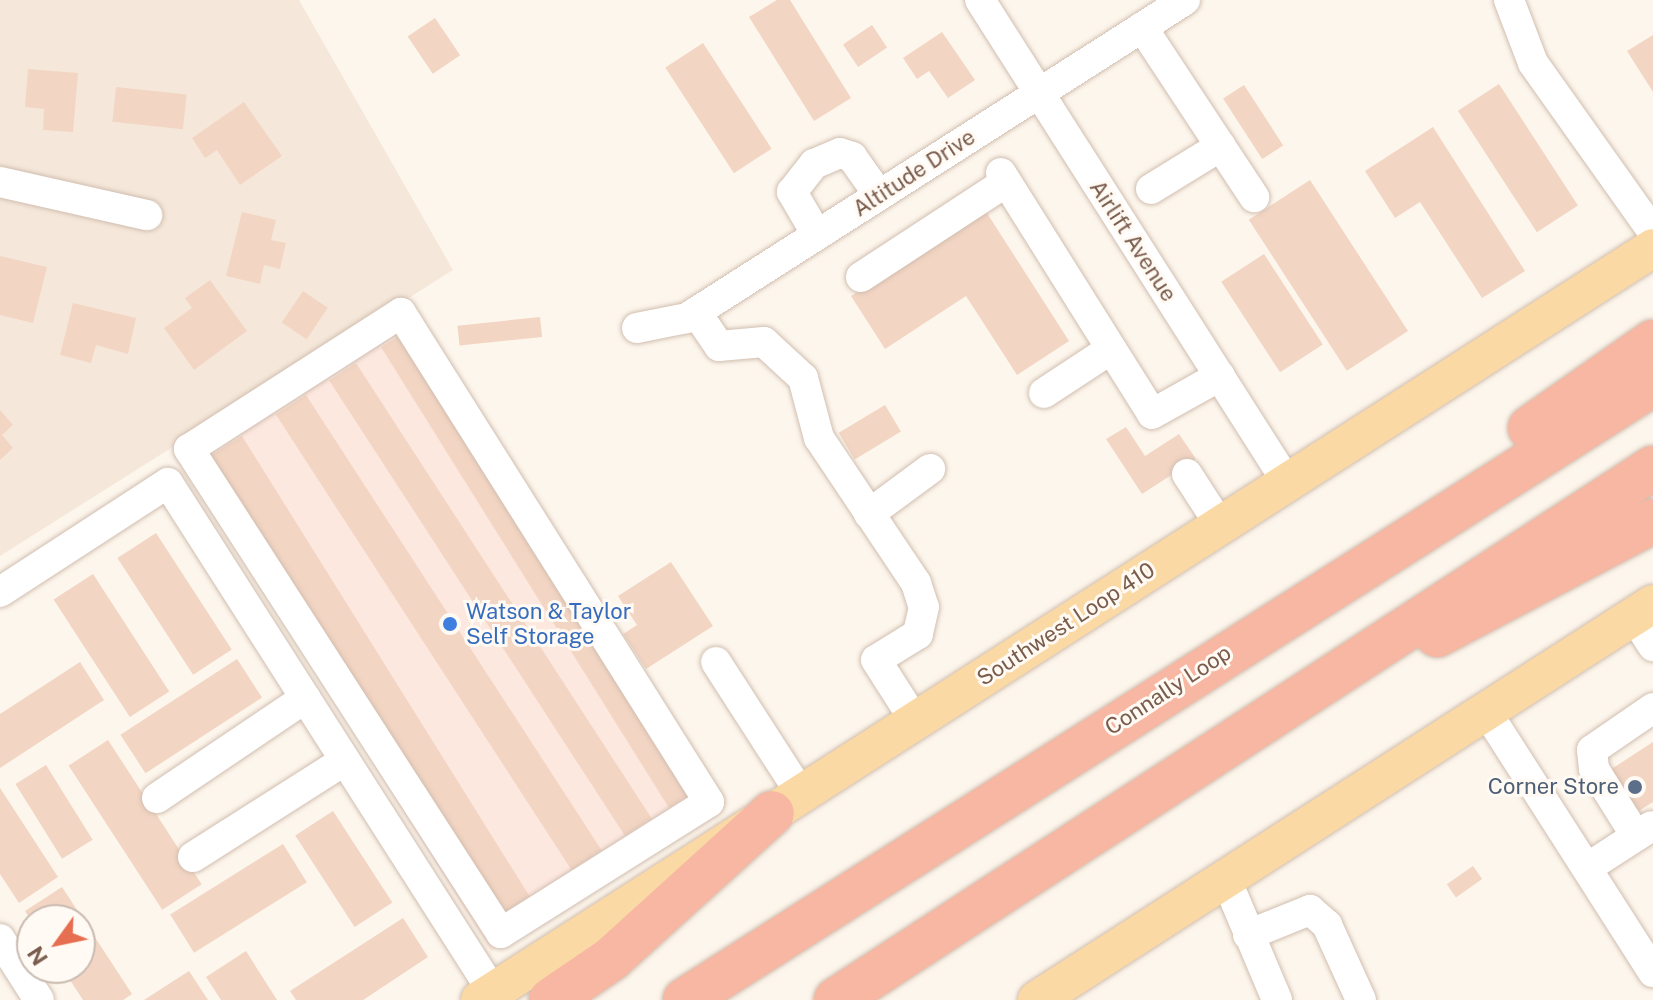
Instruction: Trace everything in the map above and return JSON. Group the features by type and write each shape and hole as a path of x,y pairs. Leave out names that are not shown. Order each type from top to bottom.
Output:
{"highway":[{"path":"1374,558 1427,500 1653,342"},
{"name":"Connally Loop","path":"685,1000 1374,558 1653,384"},
{"path":"836,1000 1653,468"},
{"path":"1315,690 1508,603 1653,521"},
{"path":"551,1000 611,959 787,804"}],"main road":[{"name":"Southwest Loop 410","path":"486,996 1653,248"},
{"path":"1037,1000 1486,711 1647,622"}],"street":[{"name":"Airlift Avenue","path":"980,0 1287,482"},
{"name":"Altitude Drive","path":"637,328 696,312 1185,0"},
{"path":"1509,0 1533,63 1653,232"},
{"path":"1142,27 1254,197"},
{"path":"1151,189 1221,146"},
{"path":"817,235 792,192 814,164 840,153 852,157 879,195"},
{"path":"861,277 1004,178 1111,349 1157,415 1220,376"},
{"path":"0,182 147,215"},
{"path":"696,312 719,346 764,342 785,356 812,397 819,438 916,583 924,607 918,634 876,660 915,721"},
{"path":"401,313 709,802 680,820 501,933 189,449 401,313"},
{"path":"1044,393 1111,349"},
{"path":"869,514 930,469"},
{"path":"1187,474 1220,525"},
{"path":"0,592 168,483 345,760 486,996"},
{"path":"716,662 787,804"},
{"path":"157,798 305,698"},
{"path":"1587,868 1644,831 1594,769 1592,750 1653,708"},
{"path":"1486,711 1653,972"},
{"path":"193,857 345,760"},
{"path":"680,820 704,857"},
{"path":"1226,879 1277,1000"},
{"path":"569,890 593,927"},
{"path":"1248,935 1310,910 1327,925 1361,1000"},
{"path":"0,939 39,1000"}],"shaded area":[{"path":"0,0 299,0 453,270 0,556"},
{"name":"Watson & Taylor Self Storage","path":"404,297 722,807 491,951 172,442"}],"building":[{"path":"777,0 790,0 851,98 814,121 749,17"},
{"path":"435,18 460,55 433,74 408,36"},
{"path":"872,25 887,47 858,67 843,45"},
{"path":"942,32 975,80 948,98 929,71 917,79 903,58"},
{"path":"1653,35 1653,92 1627,51"},
{"path":"703,43 772,149 734,173 665,68"},
{"path":"28,69 78,73 73,132 43,130 44,109 25,107"},
{"path":"1499,84 1578,206 1537,232 1458,111"},
{"path":"1244,85 1283,145 1262,159 1223,99"},
{"path":"116,87 187,94 183,129 112,122"},
{"path":"244,102 282,156 240,185 217,150 205,158 192,138"},
{"path":"1433,127 1525,271 1482,298 1420,202 1395,218 1365,171"},
{"path":"1310,180 1408,331 1347,371 1249,220"},
{"path":"985,210 1069,341 1017,375 966,296 885,349 851,296"},
{"path":"242,212 276,220 271,240 286,243 280,269 264,265 260,284 226,276"},
{"path":"1264,254 1323,345 1280,372 1221,282"},
{"path":"0,256 47,267 33,323 0,315"},
{"path":"210,280 247,331 194,370 164,328 192,308 185,298"},
{"path":"303,291 328,308 307,339 282,323"},
{"path":"73,303 136,318 128,354 96,345 91,363 60,355"},
{"path":"540,317 542,337 460,346 457,326"},
{"path":"404,333 692,793 669,808 381,347"},
{"path":"356,363 652,818 625,836 329,380"},
{"path":"306,395 602,850 572,870 276,415"},
{"path":"885,405 901,432 855,459 839,433"},
{"path":"0,410 13,425 2,435 13,448 0,460"},
{"path":"1126,427 1145,456 1179,434 1196,459 1142,494 1106,439"},
{"path":"242,436 530,896 492,920 205,459"},
{"path":"156,533 232,650 193,675 117,558"},
{"path":"671,562 713,626 646,669 623,634 637,625 618,596"},
{"path":"93,574 169,691 130,717 54,600"},
{"path":"237,659 262,698 145,773 120,735"},
{"path":"80,662 104,700 0,768 0,714"},
{"path":"108,740 202,884 162,910 69,766"},
{"name":"Corner Store","path":"1653,742 1653,802 1634,814 1607,772"},
{"path":"46,765 93,840 62,859 15,784"},
{"path":"0,788 58,877 19,903 0,874"},
{"path":"333,811 392,902 355,927 295,836"},
{"path":"283,844 307,882 194,953 170,914"},
{"path":"1473,866 1482,879 1456,897 1447,884"},
{"path":"62,887 73,904 36,904"},
{"path":"403,918 428,957 363,1000 296,1000 290,991"},
{"path":"96,939 132,994 123,1000 83,1000 72,984 96,984"},
{"path":"246,951 277,1000 221,1000 206,977"},
{"path":"189,971 208,1000 144,1000"}],"place":[{"name":"Watson & Taylor Self Storage","path":"450,624"},
{"name":"Corner Store","path":"1635,787"}]}
